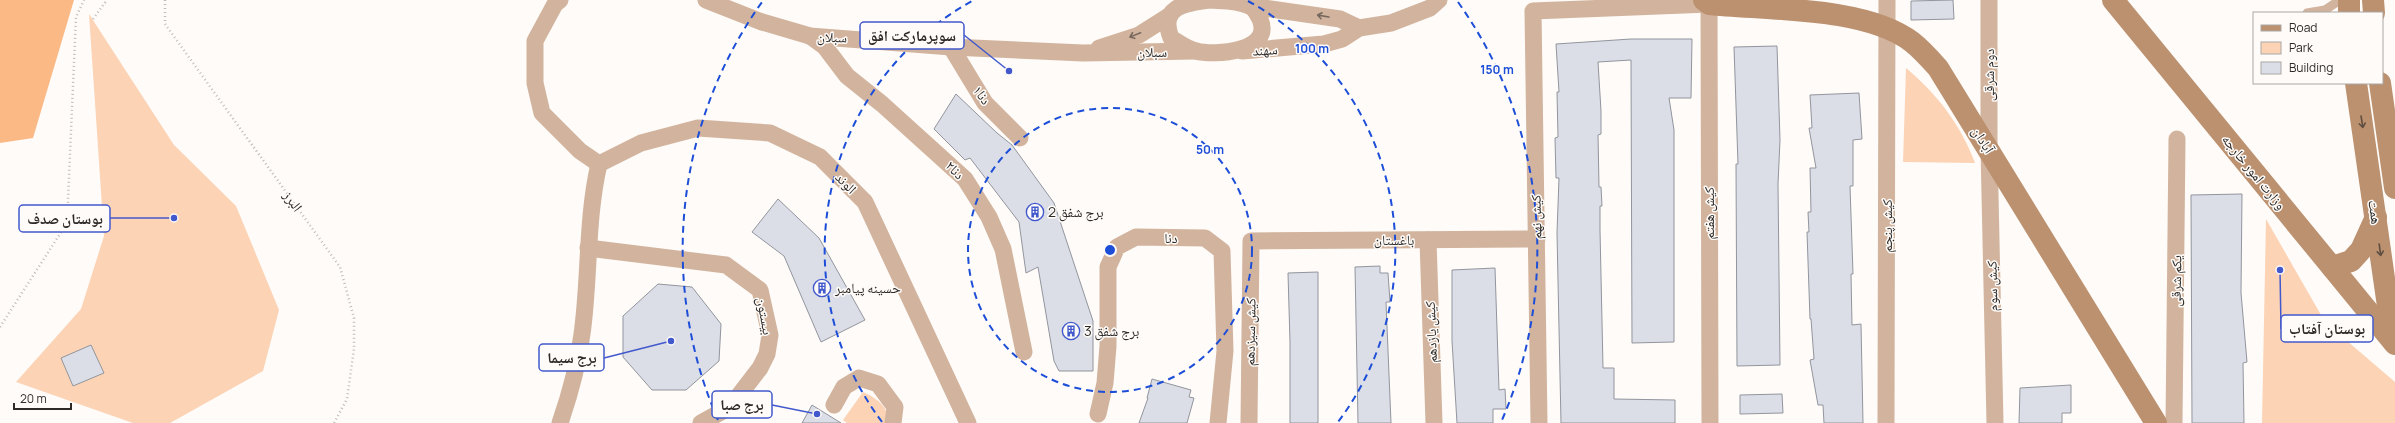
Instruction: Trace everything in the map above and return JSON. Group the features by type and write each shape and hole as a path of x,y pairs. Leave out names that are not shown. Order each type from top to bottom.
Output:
{"main road":[{"name":"وزارت امور خارجه","path":"2113,0 2394,343"},
{"path":"2349,0 2349,12"},
{"path":"2373,0 2374,12"},
{"name":"آبادان","path":"1707,1 1837,15 1888,28 1912,42 1938,68 2156,423"},
{"name":"همت","path":"2356,84 2394,343"},
{"name":"همت","path":"2380,84 2395,188"},
{"path":"2332,267 2351,261 2361,250 2376,217"}],"street":[{"path":"560,0 555,4 535,41 535,83 542,113 580,151 599,164 591,198 582,333 573,384 560,423"},
{"name":"سبلان","path":"706,0 762,22 810,36 951,47 1083,53 1196,51"},
{"path":"1244,3 1257,12 1261,23 1260,34 1254,43 1238,52 1196,51 1171,38 1167,27 1170,16 1180,5 1188,1 1209,0 1244,3 1340,19 1359,28"},
{"name":"سهند","path":"1238,52 1324,44 1342,39 1359,28 1391,23 1430,8 1439,0"},
{"name":"کیش پنجم","path":"1886,423 1887,0"},
{"name":"دوم شرقی","path":"1989,149 1990,0"},
{"name":"آبادان","path":"1533,11 1707,1"},
{"name":"کیش هفتم","path":"1707,1 1710,423"},
{"name":"کیش نهم","path":"1533,11 1539,423"},
{"name":"سبلان","path":"1083,53 1138,35 1170,16"},
{"name":"دنا۲","path":"810,36 825,47 847,76 882,104 965,179 989,217 1003,250 1024,352"},
{"name":"دنا۱","path":"951,47 985,103 1020,138"},
{"name":"الوند","path":"599,164 641,143 698,128 770,133 820,157 865,202 968,423"},
{"name":"یکم شرقی","path":"2174,423 2177,139"},
{"name":"کیش سوم","path":"1989,149 1995,423"},
{"name":"دنا","path":"1098,414 1105,383 1108,346 1108,267 1117,247 1136,237 1205,238 1222,251 1225,351 1218,423"},
{"name":"باغستان","path":"1251,242 1537,239"},
{"name":"کیش یازدهم","path":"1428,240 1434,423"},
{"name":"کیش سیزدهم","path":"1249,423 1251,242"},
{"name":"بیستون","path":"588,248 726,265 760,290 770,335 767,354 760,368 730,407 701,423"},
{"path":"834,405 844,387 859,378 878,384 895,407 893,423"}],"lane":[{"path":"2313,12 2325,10 2340,0"}],"path":[{"path":"0,327 67,223 76,17 84,0"},
{"path":"93,19 107,0"},
{"name":"البرز","path":"165,0 165,24 340,267 354,318 354,349 347,400 334,423"}],"green space":[{"path":"89,14 174,145 236,206 279,310 263,371 170,423 133,423 16,382 81,309 104,236"},
{"path":"1906,68 1918,78 1947,111 1969,149 1975,163 1903,162"},
{"path":"2266,219 2325,322 2395,382 2395,423 2262,423"},
{"path":"863,392 873,397 881,404 888,417 888,423 847,423 843,420"}],"shaded area":[{"path":"0,0 74,0 33,138 0,143"}],"building":[{"path":"1953,0 1954,19 1911,20 1911,1"},
{"path":"1631,39 1692,39 1691,98 1669,98 1674,130 1674,342 1632,343 1631,60 1598,62 1601,111 1601,134 1598,135 1599,187 1601,187 1602,206 1600,206 1600,230 1603,368 1614,368 1614,399 1675,400 1675,423 1561,423 1557,233 1559,178 1556,178 1555,138 1558,137 1557,92 1559,92 1556,44"},
{"path":"1777,46 1780,140 1778,184 1780,365 1737,366 1736,164 1738,164 1734,47"},
{"path":"1859,93 1862,139 1853,140 1853,186 1850,186 1853,274 1851,274 1852,325 1861,324 1863,423 1824,423 1823,405 1818,405 1810,360 1814,359 1810,319 1807,232 1809,232 1808,212 1811,212 1810,168 1816,168 1809,128 1812,128 1810,95"},
{"path":"956,94 997,133 1012,145 1054,203 1093,321 1093,371 1059,371 1054,361 1038,267 1026,273 1019,222 970,158 965,160 934,129"},
{"path":"2242,194 2241,293 2247,362 2243,363 2244,423 2192,423 2191,195"},
{"name":"حسینه پیامبر","path":"778,199 819,238 865,320 821,342 784,256 752,232"},
{"path":"1380,266 1380,273 1388,273 1390,302 1386,302 1391,423 1358,423 1355,267"},
{"path":"1495,268 1499,390 1505,389 1506,409 1493,409 1493,423 1457,423 1452,341 1452,270"},
{"path":"1318,272 1318,423 1290,423 1288,273"},
{"path":"658,284 692,287 721,324 719,361 686,390 652,390 623,357 623,316"},
{"path":"91,345 104,373 73,386 61,358"},
{"path":"1152,379 1191,390 1189,397 1194,398 1187,423 1139,423 1148,398"},
{"path":"2071,385 2071,413 2062,413 2062,423 2019,423 2020,388"},
{"path":"1782,394 1783,413 1740,414 1740,395"},
{"path":"812,405 841,423 802,423"}],"place":[{"name":"سوپرمارکت افق","path":"1009,71"},
{"name":"برج شفق 2","path":"1035,212"},
{"name":"بوستان صدف","path":"174,218"},
{"name":"بوستان آفتاب","path":"2280,270"},
{"name":"حسینه پیامبر","path":"822,288"},
{"name":"برج شفق 3","path":"1071,331"},
{"name":"برج سیما","path":"671,341"},
{"name":"برج صبا","path":"817,414"}]}
